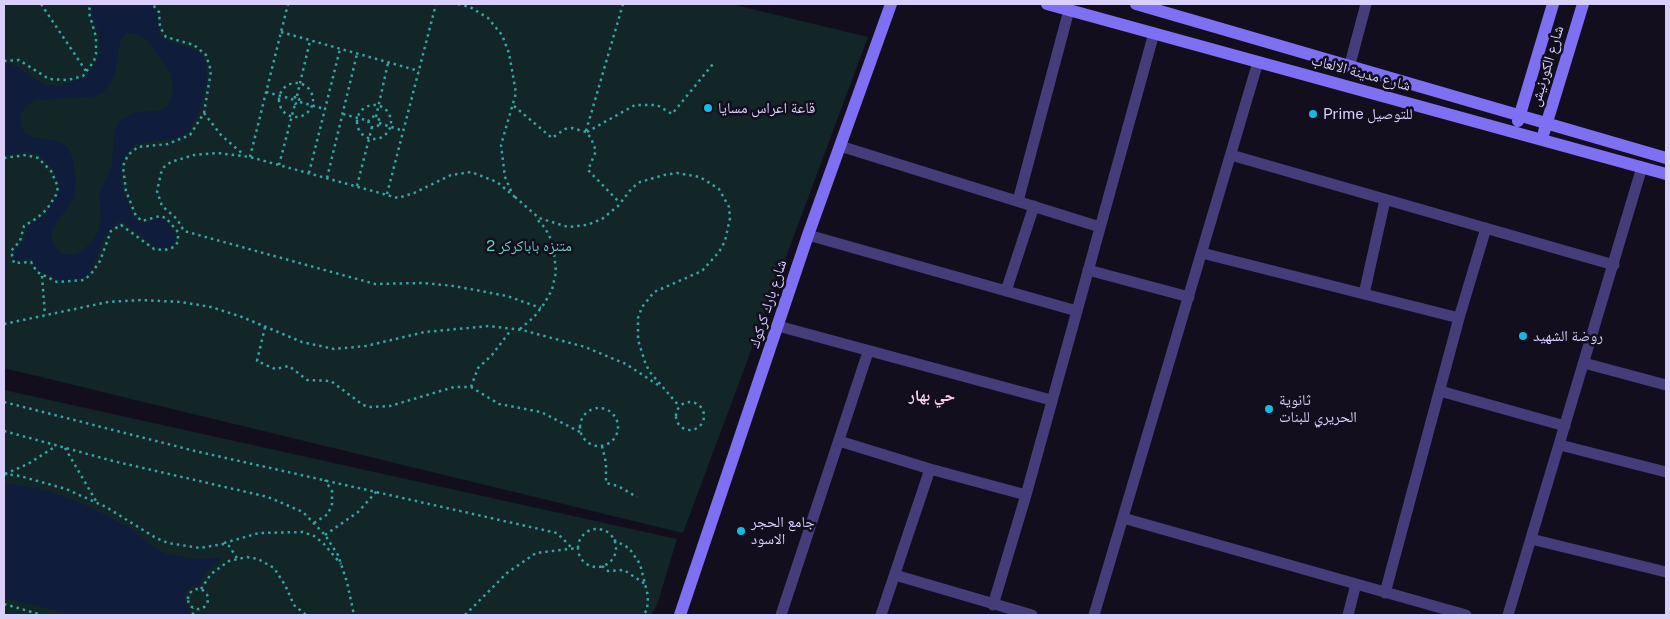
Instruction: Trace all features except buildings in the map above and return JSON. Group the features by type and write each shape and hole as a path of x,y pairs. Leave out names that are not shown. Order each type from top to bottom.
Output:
{"main road":[{"name":"شارع بارك كركوك","path":"682,615 808,235 891,4"},
{"name":"شارع مدينة الالعاب","path":"1047,4 1666,174"},
{"name":"شارع مدينة الالعاب","path":"1136,4 1350,64 1666,158"},
{"name":"شارع الكورنيش","path":"1515,131 1554,4"},
{"name":"شارع الكورنيش","path":"1542,139 1583,4"}],"street":[{"path":"1350,64 1366,4"},
{"path":"1018,201 1069,10"},
{"path":"993,605 1026,495 1154,33"},
{"path":"1094,615 1258,62"},
{"path":"840,146 1100,227"},
{"path":"1231,155 1614,265"},
{"path":"1508,615 1642,167"},
{"path":"1364,294 1385,200"},
{"path":"1006,291 1034,206"},
{"path":"1385,593 1459,318 1486,228"},
{"path":"808,235 1077,311"},
{"path":"1202,253 1459,318"},
{"path":"1088,270 1189,297"},
{"path":"778,326 868,352 1051,400"},
{"path":"781,615 868,352"},
{"path":"1584,363 1666,385"},
{"path":"1440,391 1565,426"},
{"path":"839,441 930,469 1026,495"},
{"path":"1560,445 1666,472"},
{"path":"881,615 930,469"},
{"path":"1123,518 1356,584 1448,613 1466,615"},
{"path":"1531,538 1666,572"},
{"path":"894,575 1032,615"},
{"path":"1348,615 1356,584"}],"path":[{"path":"41,4 86,71"},
{"path":"4,61 19,60 49,79 76,78 86,71 96,54 96,37 89,13 90,4"},
{"path":"4,158 26,156 38,158 46,164 58,187 56,195 43,213 24,226 20,241 11,254 14,263 32,262 35,270 42,276 62,283 88,278 100,261 110,231 118,226 124,226 138,239 154,249 165,250 178,242 178,232 166,218 160,216 142,221 136,216 126,192 124,166 128,155 138,147 168,144 190,135 204,113 211,82 210,61 206,54 194,45 166,37 160,26 159,12 152,4"},
{"path":"250,157 288,4"},
{"path":"387,194 436,4"},
{"path":"458,4 488,18 502,34 509,53 515,84 514,106 505,127 501,145 505,177 515,197"},
{"path":"586,132 623,4"},
{"path":"281,32 419,71"},
{"path":"300,102 297,96 310,40"},
{"path":"309,173 340,49"},
{"path":"327,178 357,54"},
{"path":"379,123 376,117 388,62"},
{"path":"586,132 635,105 657,105 672,114 714,64"},
{"path":"300,84 310,92 312,105 307,114 292,117 282,109 280,96 288,86 300,84"},
{"path":"266,92 292,99 297,96"},
{"path":"279,165 295,104 292,99"},
{"path":"295,104 300,102 325,109"},
{"path":"368,106 378,106 389,116 390,126 380,138 370,138 358,128 358,118 360,113 368,106"},
{"path":"514,106 552,138 565,129 572,128 586,132 591,138 596,151 588,170 620,203"},
{"path":"204,113 221,135 245,156"},
{"path":"343,113 368,121 372,127 357,186"},
{"path":"368,121 371,117 376,117"},
{"path":"372,127 379,123 404,131"},
{"path":"518,330 541,308 552,290 556,263 550,235 515,197 497,182 471,172 441,178 406,196 398,198 230,153 206,154 171,162 164,167 158,182 157,191 162,206 177,220 184,231 369,283 381,285 423,283 454,286 513,298 541,308"},
{"path":"530,212 553,224 577,227 602,219 640,182 677,173 688,174 709,181 719,189 729,207 730,218 724,241 710,262 693,276 664,286 647,298 640,313 637,329 641,350 649,371 679,406"},
{"path":"42,276 45,314"},
{"path":"4,324 108,302 154,300 211,307 302,342 334,349 366,346 442,330 488,326 518,330 570,342 626,364 664,389"},
{"path":"266,327 257,361 276,369 289,366 307,380 331,381 354,399 371,408 409,402 454,387 471,387 499,404 541,412 580,432 590,444 602,446 610,442 616,434 617,423 611,413 600,408 589,411 581,420 580,432"},
{"path":"471,387 478,368 492,355 511,329"},
{"path":"690,401 698,404 704,415 702,424 688,430 679,426 675,416 679,406 690,401"},
{"path":"4,402 196,451 557,533 573,549"},
{"path":"4,431 227,489 268,496 303,512 325,535 338,555 344,570 354,615"},
{"path":"4,474 28,464 56,446"},
{"path":"602,446 606,463 606,483 618,486 637,497"},
{"path":"66,448 97,503"},
{"path":"4,474 66,489 97,503 168,543 200,548 222,544 259,533 303,532 314,536 323,543 344,570"},
{"path":"314,523 328,514 332,504 332,490 323,479"},
{"path":"325,535 358,512 377,491"},
{"path":"614,540 616,552 614,558 602,566 592,566 582,560 578,548 582,536 593,529 606,531 614,540 625,545 635,556 643,572 649,603 644,615"},
{"path":"222,544 230,546 237,558"},
{"path":"465,615 507,573 536,553 578,548"},
{"path":"201,589 205,580 215,570 237,558 258,559 274,568 285,585 294,605 306,615"},
{"path":"602,566 605,570 620,570 633,575 642,581 647,590"},
{"path":"193,608 203,608 208,602 208,595 201,589 194,589 188,597 189,603 193,608 193,615"},
{"path":"4,604 42,615"}],"green space":[{"name":"متنزه باباكركر 2","path":"4,4 731,4 868,37 683,533 4,368"},
{"path":"4,390 677,539 657,605 651,615 4,615"}],"water":[{"path":"93,4 141,4 153,7 156,9 160,35 165,40 199,52 206,62 207,80 200,109 189,132 179,137 136,144 127,153 121,166 121,185 134,218 142,223 160,218 165,220 176,234 174,245 166,248 155,247 125,223 118,222 107,232 90,273 84,278 63,281 37,270 32,258 13,260 14,252 24,241 26,227 44,216 58,194 60,187 53,169 39,155 26,152 4,155 4,65 16,66 41,83 48,85 59,85 85,78 97,61 99,54 99,36 92,13","holes":["126,33 135,34 147,40 171,74 173,92 169,103 160,111 134,112 118,122 114,132 112,166 99,194 101,218 99,229 95,238 83,250 73,255 63,254 53,245 51,231 74,198 76,182 72,156 67,147 59,142 32,137 25,133 21,126 20,115 26,105 36,100 93,97 104,91 115,76 120,41"]},
{"path":"4,484 47,491 90,507 131,529 155,548 167,554 191,559 222,558 207,571 198,586 191,587 186,591 184,600 190,609 189,615 77,615 4,598"}],"place":[{"name":"قاعة اعراس مسايا","path":"708,108"},
{"name":"Prime للتوصيل","path":"1313,114"},
{"name":"روضة الشهيد","path":"1523,336"},
{"name":"ثانوية الحريري للبنات","path":"1269,409"},
{"name":"جامع الحجر الاسود","path":"741,531"}],"district":[{"name":"حي بهار","path":"932,396"}]}
